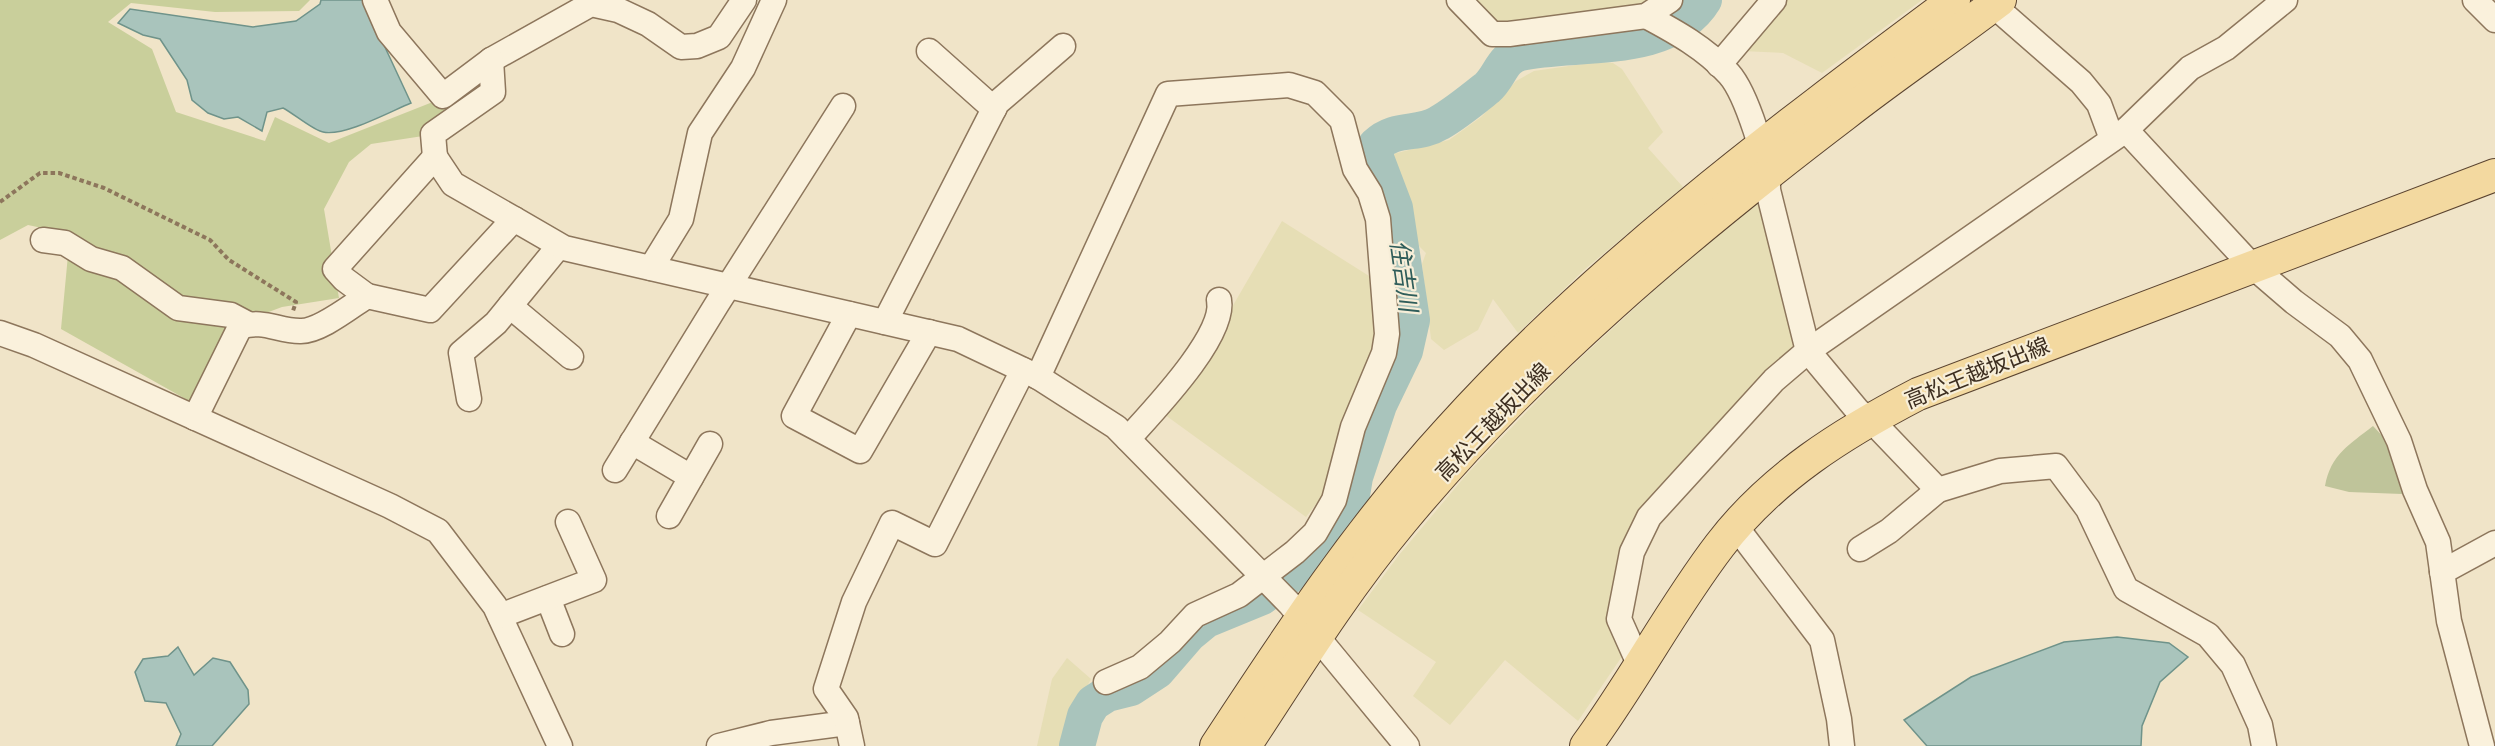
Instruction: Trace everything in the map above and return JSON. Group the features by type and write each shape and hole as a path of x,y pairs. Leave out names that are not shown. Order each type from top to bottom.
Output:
{"main road":[{"name":"高松王越坂出線","path":"1216,746 1286,602 1383,507 1449,430 1516,360 1593,285 1765,161 1954,0"},
{"name":"高松王越坂出線","path":"1765,161 1845,114 1997,3"},
{"name":"高松王越坂出線","path":"1586,746 1690,588 1736,527 1786,477 1848,431 1918,394 2251,265 2495,175"},
{"name":"高松王越坂出線","path":"1245,746 1286,602"}],"street":[{"path":"375,0 389,32 443,96 491,60 591,4 628,15 648,24 681,47 697,46 719,37 744,0"},
{"path":"651,268 681,219 700,133 743,68 774,0"},
{"path":"1458,0 1492,34 1646,16 1670,0"},
{"path":"1719,65 1774,0"},
{"path":"1640,666 1619,619 1632,552 1649,518 1774,380 1809,351 2119,134 2190,68 2226,48 2284,0"},
{"path":"2475,0 2495,20"},
{"path":"1997,3 2081,82 2119,134 2251,265 2294,302 2340,336 2360,360 2399,441 2415,490 2438,542 2449,621 2482,746"},
{"path":"1646,16 1687,37 1730,75 1765,161 1768,190 1809,351 1858,411 1870,419 1938,490"},
{"path":"885,322 997,103 1063,46"},
{"path":"929,51 994,109"},
{"path":"491,60 493,92 434,134 435,157 453,184 559,246 958,339 1030,373 1116,427 1286,602 1407,746"},
{"path":"719,746 771,733 850,734 826,689 854,602 892,523 935,544 1030,373 1168,94 1289,85 1315,93 1342,120 1355,169 1370,193 1378,219 1387,334 1384,353 1353,427 1334,500 1315,533 1286,602"},
{"path":"615,470 843,106"},
{"path":"435,157 335,269 344,279 367,296 430,310 514,219"},
{"path":"43,240 65,243 91,259 122,268 178,308 231,315 248,324"},
{"path":"469,399 461,353 496,323 559,246"},
{"path":"195,418 240,327 254,322 302,332 319,326 367,296"},
{"path":"1128,439 1200,353 1222,311 1219,300"},
{"path":"510,306 571,357"},
{"path":"849,314 794,416 860,452 929,333"},
{"path":"0,333 34,345 390,506 438,531 500,616 560,746"},
{"path":"632,442 691,477"},
{"path":"669,516 710,444"},
{"path":"1860,549 1889,531 1938,490 2000,471 2056,466 2088,509 2126,589 2208,634 2234,665 2259,724 2264,746"},
{"path":"500,616 594,580 568,522"},
{"path":"1736,527 1822,640 1839,719 1842,746"},
{"path":"2442,572 2495,543"},
{"path":"1106,682 1140,667 1170,642 1196,615 1239,595 1286,602"},
{"path":"548,598 562,634"}],"path":[{"path":"0,202 40,173 59,173 104,188 210,240 229,260 296,302 287,329"}],"shaded area":[{"path":"1469,0 1652,0 1640,6 1498,28"},
{"path":"1784,0 1922,0 1822,73 1783,53 1742,51"},
{"path":"1597,62 1613,63 1622,69 1663,132 1648,148 1683,187 1584,270 1518,333 1493,299 1478,330 1444,350 1431,339 1422,264 1426,253 1419,246 1403,187 1391,161 1393,154 1449,140 1481,117 1516,81 1534,71"},
{"path":"1756,204 1768,209 1805,348 1637,524 1623,655 1578,721 1505,660 1450,725 1413,696 1436,662 1358,610 1399,555 1467,474 1561,376 1686,261"},
{"path":"1282,221 1377,281 1382,325 1327,490 1306,517 1161,412 1199,364"},
{"path":"1067,658 1091,679 1074,710 1064,746 1037,746 1052,679"}],"green space":[{"path":"0,0 310,0 299,11 215,12 131,3 108,22 152,49 176,112 265,141 275,117 329,143 458,92 453,111 423,136 371,144 349,162 324,209 339,298 282,307 234,325 191,402 61,329 70,234 28,225 0,240"},
{"path":"2373,426 2388,442 2405,471 2402,494 2349,492 2325,486 2336,458"}],"water":[{"path":"321,0 363,0 411,103 355,127 332,133 314,129 283,108 267,112 262,131 238,117 224,119 208,113 192,100 187,80 160,39 143,35 118,23 130,9 253,27 296,21 320,4"},
{"path":"2117,637 2169,643 2188,657 2160,682 2142,726 2141,746 1927,746 1904,720 1971,677 2064,642"},
{"path":"178,647 194,675 213,658 230,662 248,690 249,704 212,746 176,746 181,734 166,703 145,701 135,672 143,659 168,656"}],"waterway":[{"name":"住吉川","path":"1077,746 1085,716 1093,703 1107,694 1131,688 1157,671 1189,634 1206,620 1262,597 1288,577 1326,540 1350,507 1355,477 1379,405 1405,351 1412,320 1395,208 1376,158 1376,145 1391,135 1431,127 1445,119 1487,88 1505,63 1515,55 1645,38 1669,30 1689,18 1704,0"}]}
